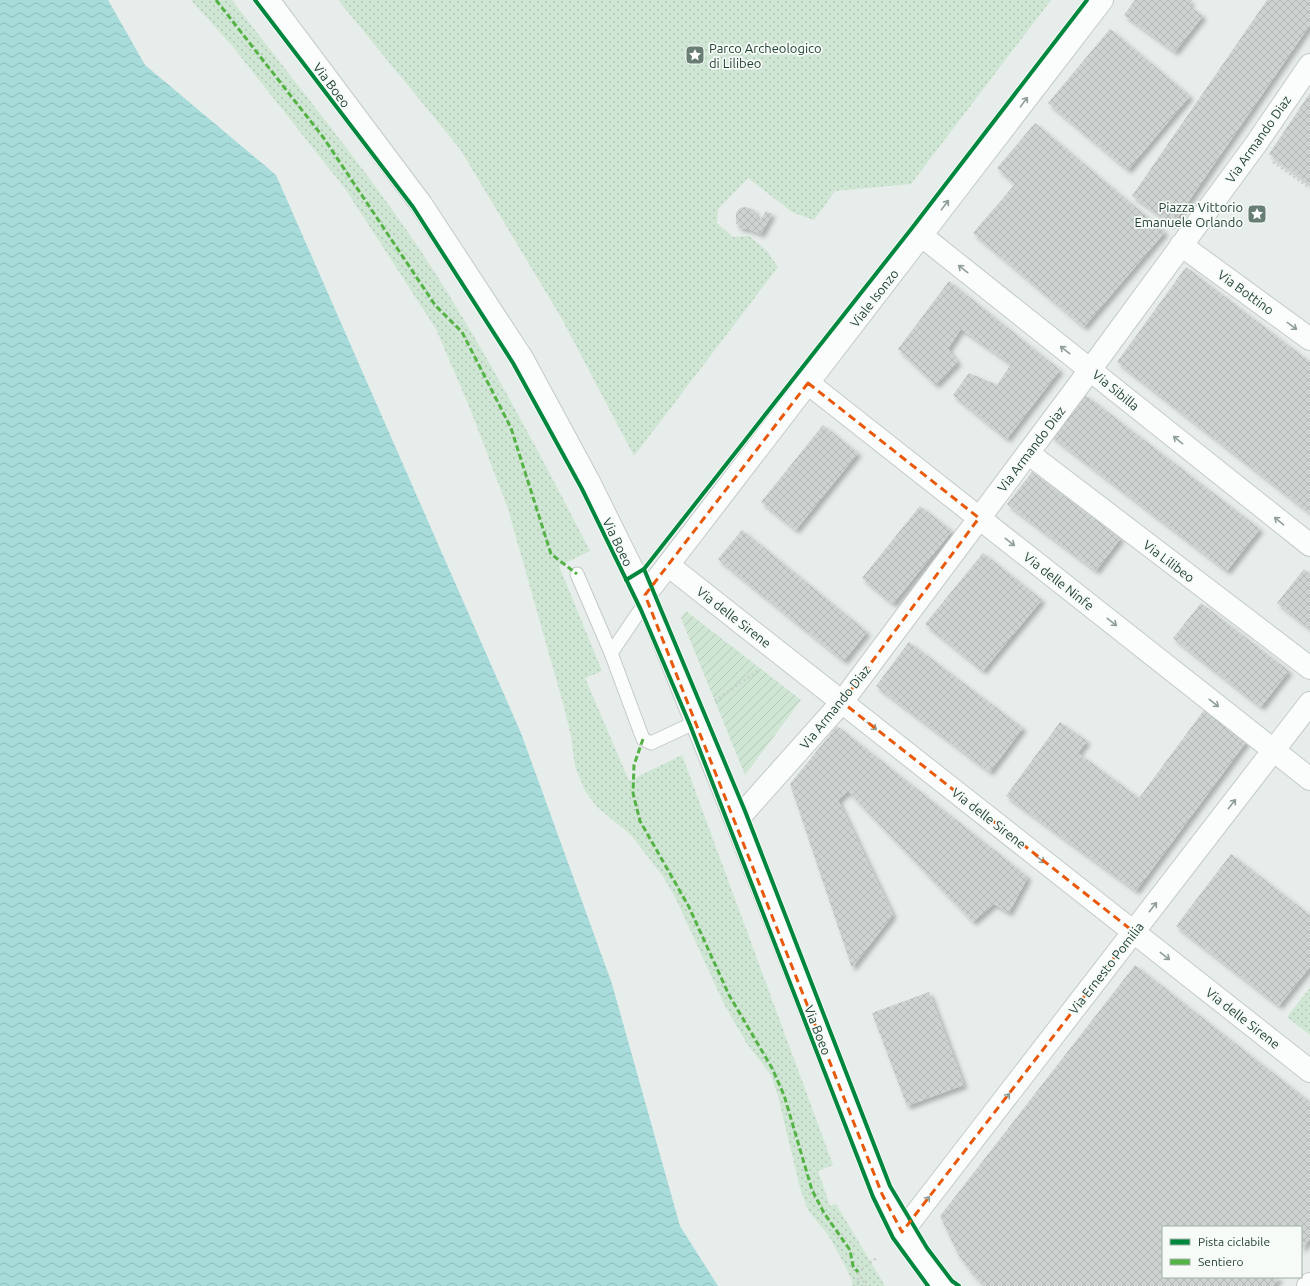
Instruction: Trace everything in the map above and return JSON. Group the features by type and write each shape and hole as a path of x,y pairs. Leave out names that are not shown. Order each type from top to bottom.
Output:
{"street":[{"name":"Via Boeo","path":"268,0 421,204 522,358 589,482 646,598 736,821 882,1194 902,1232 918,1256 943,1286"},
{"name":"Viale Isonzo","path":"646,598 668,565 1102,0"},
{"name":"Via Armando Diaz","path":"736,821 842,702 1090,370 1253,147 1310,65"},
{"name":"Via Sibilla","path":"922,236 1310,545"},
{"name":"Via Bottino","path":"1181,245 1310,339"},
{"name":"Via delle Ninfe","path":"808,383 1310,778"},
{"name":"Via Lilibeo","path":"1028,453 1310,668"},
{"name":"Via delle Sirene","path":"668,565 1310,1071"},
{"name":"Via Ernesto Pomilia","path":"902,1232 1310,703"}],"lane":[{"path":"577,574 611,653 643,739 651,742 696,722"},
{"path":"611,653 646,598"}],"path":[{"path":"1253,147 1310,188"},
{"path":"711,703 765,665"},
{"path":"858,1272 878,1257"},
{"path":"858,1272 858,1286"},
{"path":"858,1272 866,1286"}],"highlighted area":[{"path":"808,383 979,518 842,702 1134,932 902,1232 882,1194 645,595"}],"green space":[{"path":"191,0 232,0 345,146 410,235 459,311 526,430 590,551 559,566 602,671 585,678 629,781 682,755 833,1165 818,1171 830,1206 836,1204 885,1286 852,1286 852,1280 829,1236 808,1210 800,1188 778,1096 771,1075 747,1044 724,1004 675,897 662,875 631,835 597,807 585,791 575,766 571,736 564,707 508,509 471,411 436,329 346,190 233,47"},
{"path":"338,0 1051,0 911,184 835,191 814,220 792,212 748,178 718,209 717,223 733,237 749,236 767,251 778,267 634,456 562,319 460,149"},
{"path":"686,611 801,700 745,775 681,618"},
{"path":"1310,988 1310,1035 1287,1017"}],"water":[{"path":"0,0 108,0 145,65 276,175 521,733 612,984 680,1226 718,1286 0,1286"}],"building":[{"path":"1135,0 1192,0 1188,5 1203,16 1175,52 1124,15"},
{"path":"1267,0 1310,0 1310,25 1173,224 1132,196"},
{"path":"1110,29 1190,96 1128,170 1048,103"},
{"path":"1310,93 1310,184 1269,154"},
{"path":"1035,123 1165,232 1084,327 973,233 1015,184 997,168"},
{"path":"746,207 754,210 759,222 766,211 772,214 761,234 748,229 740,228 736,223 736,213 740,208"},
{"path":"1186,267 1310,362 1310,513 1117,362"},
{"path":"949,281 1060,370 1007,439 953,395 969,373 997,385 1011,364 961,329 948,349 958,362 936,385 898,349"},
{"path":"1084,394 1260,529 1227,571 1051,436"},
{"path":"823,425 858,453 796,530 761,502"},
{"path":"1032,472 1121,538 1096,571 1007,504"},
{"path":"920,506 952,531 893,604 862,578"},
{"path":"742,530 867,632 844,661 718,559"},
{"path":"983,553 1042,600 983,671 925,624"},
{"path":"1304,569 1310,574 1310,629 1277,603"},
{"path":"1201,603 1289,671 1261,707 1173,638"},
{"path":"909,642 1023,728 990,772 876,686"},
{"path":"1204,710 1247,741 1136,891 1006,796 1060,722 1087,741 1078,753 1139,798"},
{"path":"837,726 1028,877 1009,913 994,904 973,922 848,791 838,800 893,915 852,968 790,784"},
{"path":"1231,854 1310,915 1310,967 1279,1006 1176,926"},
{"path":"1135,965 1310,1102 1310,1239 1302,1249 1302,1226 1162,1226 1162,1278 1279,1278 1273,1286 984,1286 971,1272 958,1254 940,1216"},
{"path":"929,992 964,1085 907,1106 872,1013"}],"marked path":[{"path":"216,0 323,137 435,305 462,332 511,428 551,554 577,574"},
{"path":"643,739 634,765 633,793 640,821 689,907 729,995 772,1068 784,1095 812,1190 824,1213 850,1250 853,1266 858,1272"}],"cycle path":[{"path":"255,0 413,207 513,363 582,489 641,610 690,725 873,1197 893,1238 928,1286"},
{"path":"626,580 644,569 912,228 1087,0"},
{"path":"644,569 745,811 890,1186 927,1248 952,1281 959,1286"}],"place":[{"name":"Parco Archeologico di Lilibeo","path":"695,55"},
{"name":"Piazza Vittorio Emanuele Orlando","path":"1257,214"}]}
